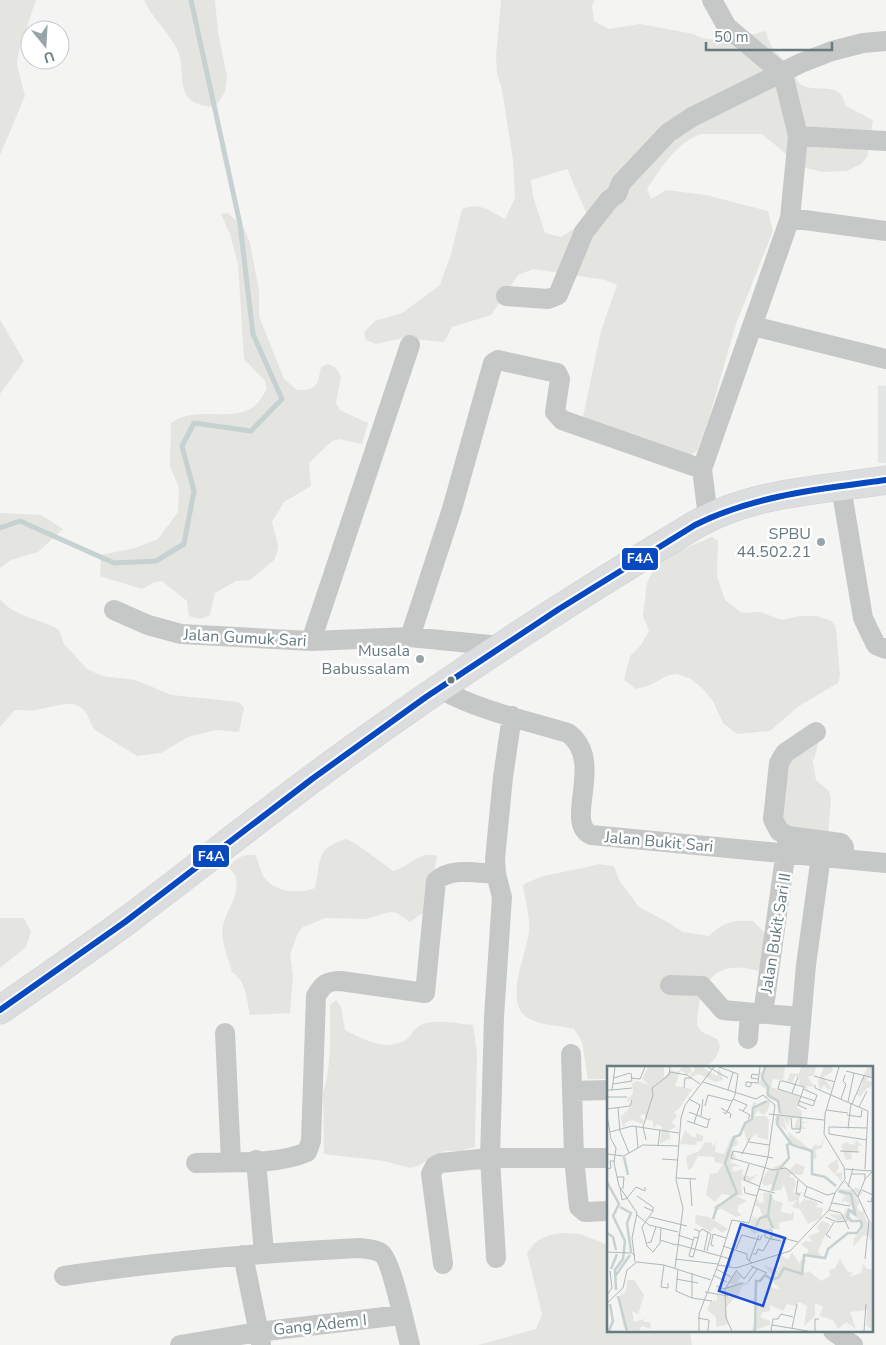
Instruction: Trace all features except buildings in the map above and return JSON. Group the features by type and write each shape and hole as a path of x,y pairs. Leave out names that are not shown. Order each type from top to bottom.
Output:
{"main road":[{"path":"0,1010 124,922 294,792 500,646 596,584 708,517 747,504 806,491 886,480"}],"street":[{"path":"708,517 702,469 790,218 798,136 783,74 727,27 712,0"},
{"path":"506,296 548,299 558,294 584,232 609,200 617,194 621,183 668,133 692,117 783,74 801,63 832,51 863,43 886,41"},
{"path":"798,136 886,141"},
{"path":"790,218 886,231"},
{"path":"753,326 886,359"},
{"path":"311,641 410,345"},
{"path":"410,637 452,509 493,363 498,360 557,373 560,378 555,412 562,420 702,469"},
{"path":"840,487 863,618 876,645 886,649"},
{"name":"Jalan Gumuk Sari","path":"114,610 148,625 176,633 311,641 410,637 500,646"},
{"name":"Jalan Bukit Sari","path":"440,689 462,700 568,733 579,743 586,764 580,822 586,833 628,840 788,844 821,856 886,863"},
{"path":"496,1258 490,1158 494,1017 502,897 496,874 495,859 503,777 512,716"},
{"path":"816,732 785,753 779,763 774,819 779,831 788,844 841,843 844,847 843,859"},
{"name":"Jalan Bukit Sari II","path":"748,1039 756,1013 788,844"},
{"path":"797,1066 800,1017 821,856"},
{"path":"196,1163 294,1157 307,1152 311,1141 316,996 322,986 329,981 341,981 425,993 436,881 442,875 460,872 496,874"},
{"path":"670,985 702,986 723,1010 800,1017"},
{"path":"226,1034 231,1161"},
{"path":"571,1054 574,1158 579,1207 585,1212 607,1211"},
{"path":"572,1091 607,1090"},
{"path":"443,1264 431,1174 435,1166 490,1158 607,1158"},
{"path":"256,1160 264,1253"},
{"path":"64,1276 144,1264 264,1253 359,1248 381,1253 389,1265 410,1345"},
{"path":"243,1255 260,1338"},
{"name":"Gang Adem I","path":"180,1345 260,1338 402,1315"},
{"path":"834,1332 853,1345"}],"shaded area":[{"path":"0,0 36,0 29,20 20,20 20,47 17,65 25,96 0,155"},
{"path":"144,0 215,0 218,32 227,77 225,92 215,107 201,105 186,94 177,49"},
{"path":"501,0 595,0 592,6 594,21 609,29 640,24 694,34 702,38 720,40 766,31 775,51 790,66 800,84 834,90 843,98 846,106 873,120 867,157 861,164 847,171 822,172 802,167 762,134 701,134 677,149 647,189 651,199 666,190 706,195 768,211 773,231 736,324 709,418 697,451 689,456 583,417 601,331 617,285 605,280 533,269 518,275 491,315 452,327 444,342 403,338 376,344 366,340 364,332 375,321 402,313 440,285 451,254 462,209 474,206 479,207 490,210 505,219 515,198 513,160 502,89 497,74 496,57","holes":["567,169 589,219 561,237 545,233 533,196 531,180"]},
{"path":"228,213 244,228 250,243 259,291 259,316 284,379 297,390 305,390 313,388 318,382 321,367 328,364 336,368 341,377 336,403 340,410 368,423 362,444 339,439 332,441 309,463 311,486 284,502 272,522 278,545 274,560 250,580 236,581 215,593 210,615 205,618 195,618 189,616 187,601 162,581 155,582 142,589 100,576 101,555 135,548 158,539 178,512 179,488 170,466 171,423 190,415 243,412 257,404 267,389 265,381 244,359 238,264 230,234 221,214"},
{"path":"0,320 24,361 0,394"},
{"path":"878,385 886,386 886,463 878,463"},
{"path":"0,513 41,515 63,529 38,552 11,560 0,568"},
{"path":"712,537 718,541 717,576 725,600 742,613 760,612 782,620 799,616 816,616 832,621 836,628 840,675 838,683 799,706 770,731 737,734 723,723 713,701 703,689 691,679 677,674 669,675 650,685 636,689 624,680 630,656 641,645 649,631 643,616 647,583 658,560"},
{"path":"0,599 12,610 59,630 64,644 87,669 102,676 135,680 172,695 239,702 244,708 239,732 216,730 188,737 161,753 137,756 95,730 84,710 74,704 32,710 15,710 0,727"},
{"path":"819,740 814,760 812,756 816,780 829,791 831,799 828,835 800,832 788,827 781,820 771,802 767,781 773,764"},
{"path":"346,839 362,848 393,871 425,855 437,856 427,910 410,922 397,913 389,912 366,919 325,918 303,927 298,933 290,955 293,976 290,1013 250,1015 243,985 232,972 222,932 236,889 235,875 229,868 240,857 255,855 264,877 274,886 294,892 309,890 315,888 319,863 324,852 329,847"},
{"path":"598,864 614,866 619,880 639,907 683,932 709,936 724,925 735,921 747,920 753,921 764,932 768,953 758,971 730,968 719,972 711,978 705,987 698,1012 697,1026 702,1032 717,1039 720,1046 716,1057 710,1064 702,1066 607,1066 607,1079 588,1079 582,1042 574,1029 535,1021 522,1012 517,1003 516,991 529,931 523,885 540,877"},
{"path":"0,918 24,918 31,932 26,947 0,968"},
{"path":"336,1000 341,1006 345,1030 383,1045 399,1043 407,1039 423,1024 441,1022 473,1025 477,1052 475,1147 460,1151 444,1151 410,1168 384,1161 324,1154 323,1092 329,1060 330,1005"},
{"path":"564,1233 580,1234 607,1245 607,1332 690,1332 692,1345 478,1345 536,1329 542,1314 527,1253 542,1238"}],"waterway":[{"path":"0,528 20,521 114,563 156,561 184,544 194,491 182,446 194,423 251,431 282,399 253,334 240,224 191,0"}],"transit line":[{"name":"F4A","path":"0,1010 125,922 312,779 426,697 559,609 695,525 718,515 764,500 812,490 886,480"}],"place":[{"name":"SPBU 44.502.21","path":"821,542"},
{"name":"Musala Babussalam","path":"420,659"}]}
